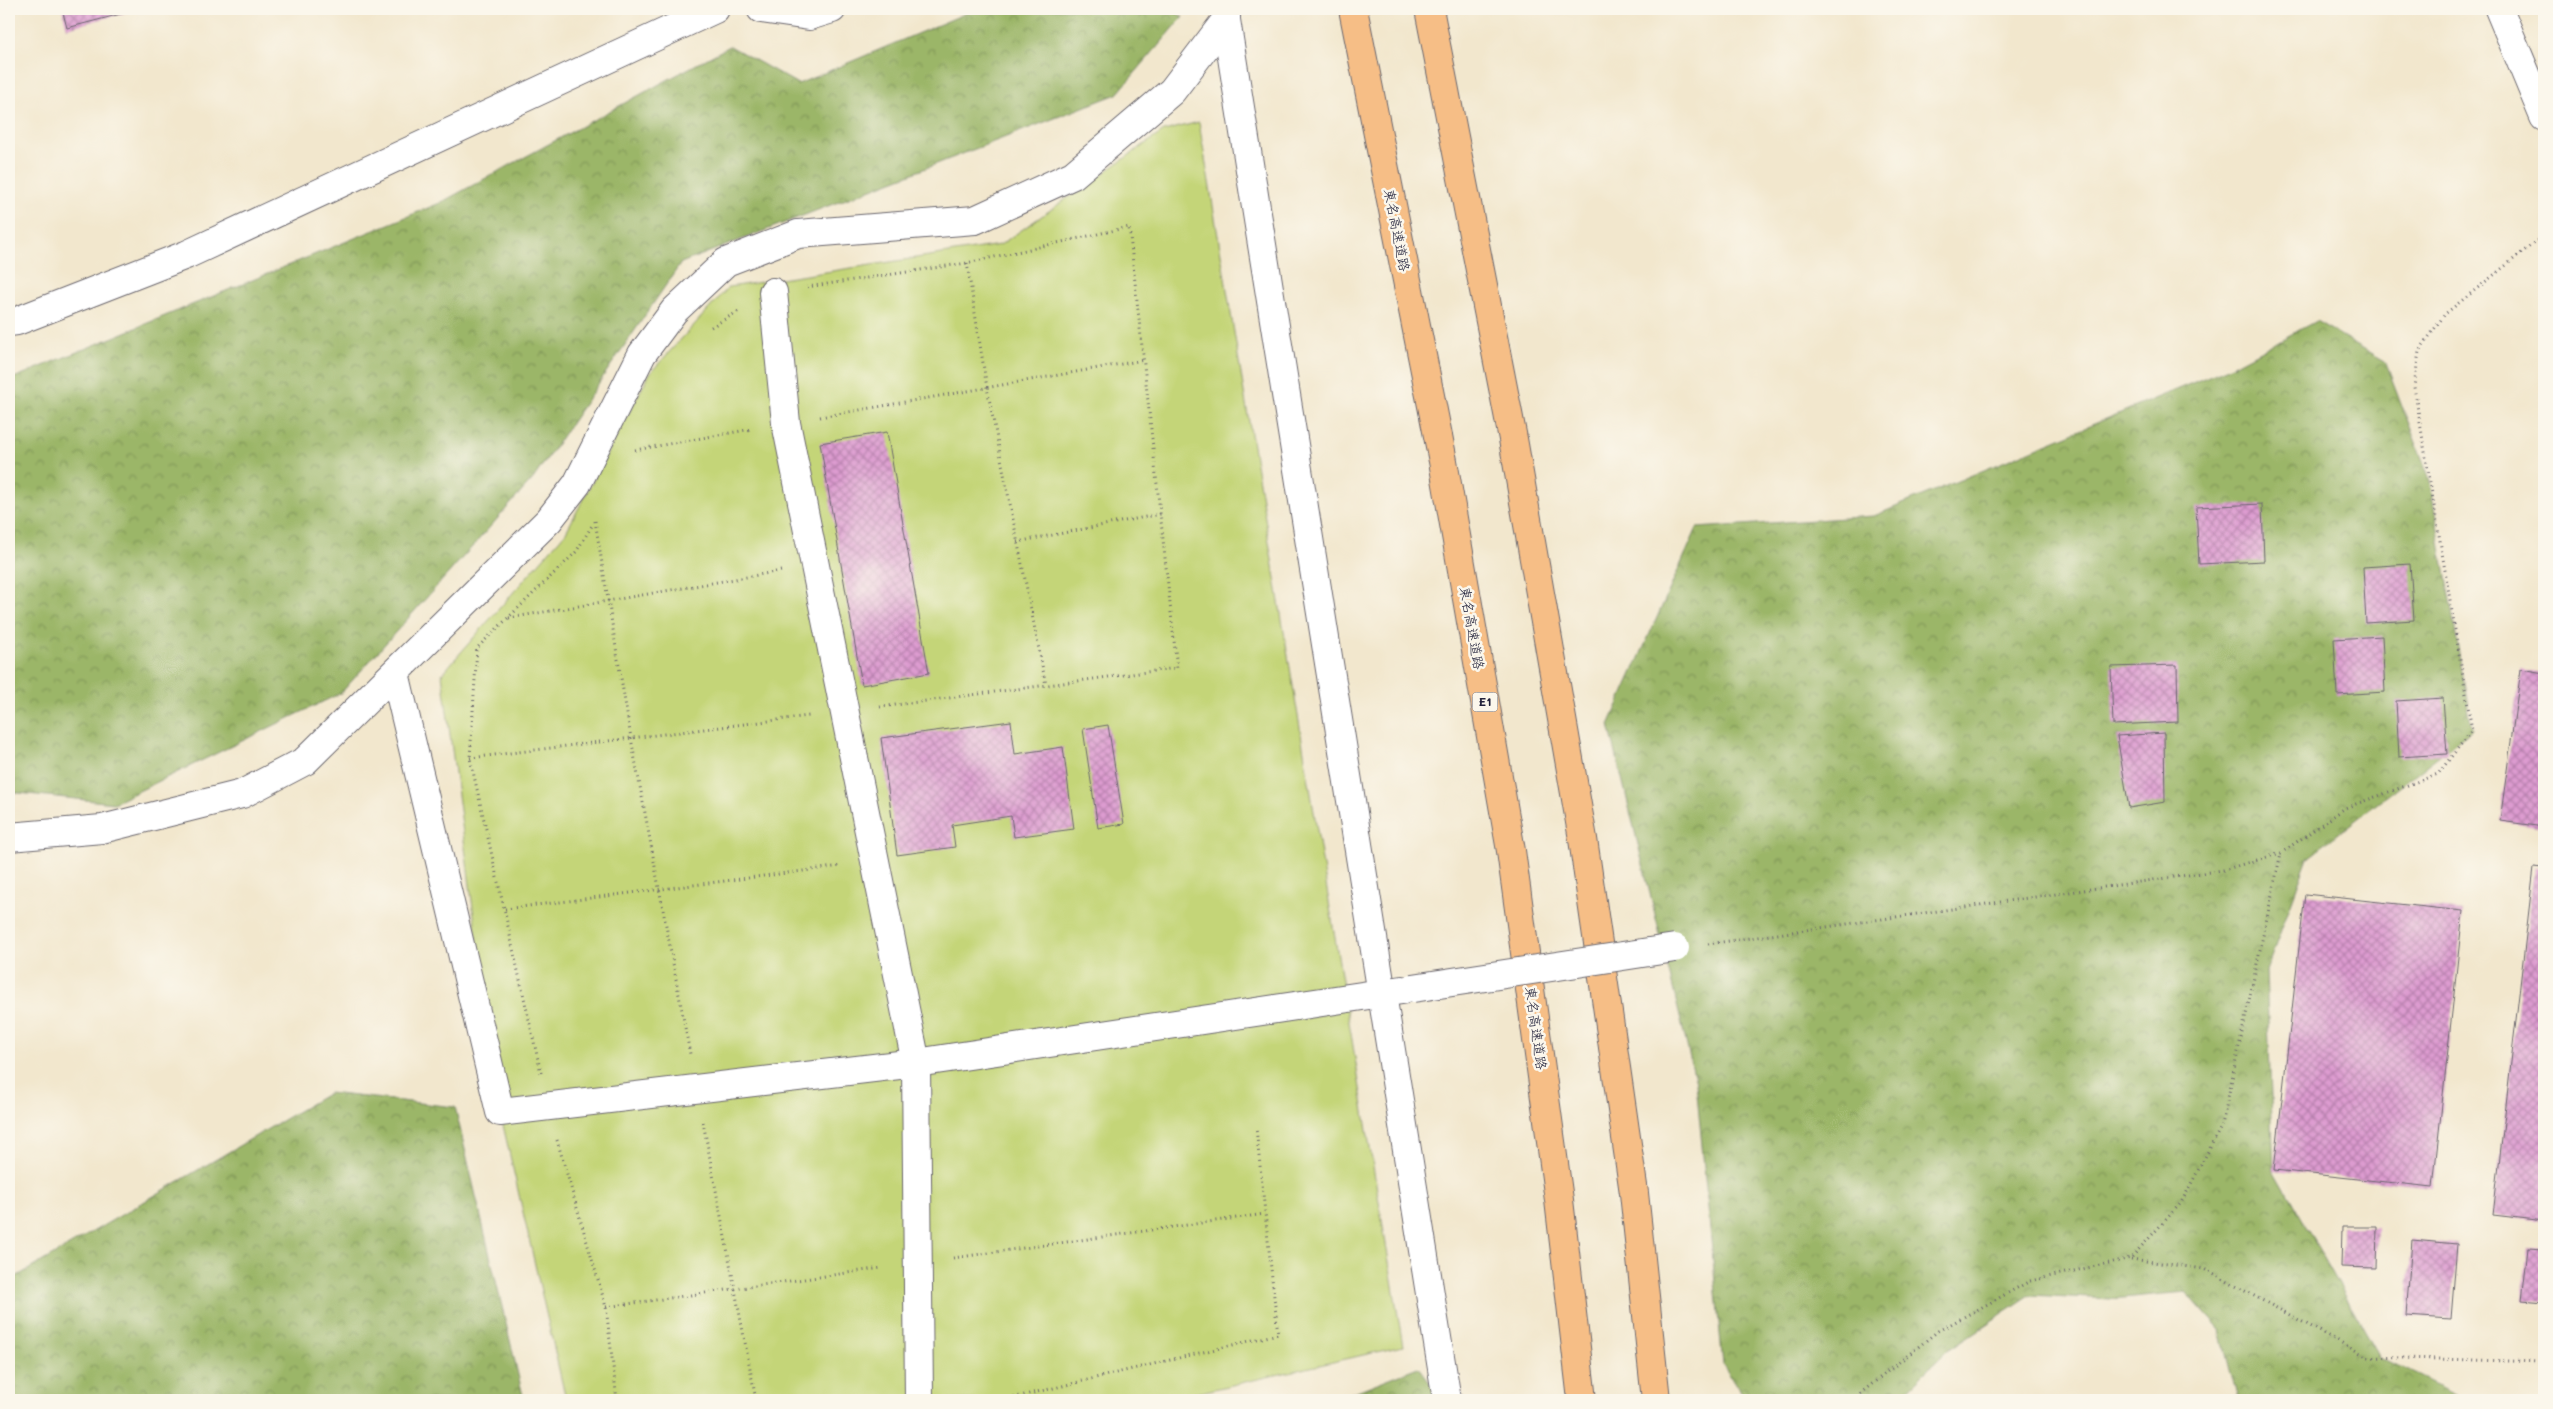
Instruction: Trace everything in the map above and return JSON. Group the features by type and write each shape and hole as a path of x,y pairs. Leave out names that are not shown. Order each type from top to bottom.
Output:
{"highway":[{"name":"東名高速道路","path":"1353,9 1443,461 1511,850 1559,1200 1582,1400"},
{"path":"1429,9 1513,440 1583,839 1634,1193 1656,1400"}],"street":[{"path":"9,322 17,321 186,255 715,9"},
{"path":"761,9 819,11"},
{"path":"2500,9 2544,117"},
{"path":"9,837 102,829 242,794 305,761 550,520 577,484 642,354 674,311 726,262 798,234 975,220 1073,175 1172,92 1226,14"},
{"path":"1226,14 1447,1400"},
{"path":"773,292 786,423 916,1063 919,1400"},
{"path":"395,673 500,1112 916,1063 1675,948"}],"path":[{"path":"599,514 576,552 477,648 470,758 845,712 1177,668 1129,227 967,263 773,292 708,328"},
{"path":"1675,948 2223,870 2281,853 2345,808 2438,774 2472,730 2414,387 2420,351 2445,314 2544,235"},
{"path":"967,263 987,388 1046,685"},
{"path":"635,450 1144,360"},
{"path":"631,457 639,441"},
{"path":"1017,542 1160,514"},
{"path":"595,521 630,738 756,1400"},
{"path":"508,618 815,565"},
{"path":"2131,1258 2181,1202 2222,1125 2281,853"},
{"path":"505,910 875,862"},
{"path":"1004,1400 1278,1334 1256,1128"},
{"path":"1852,1400 1938,1331 2030,1281 2131,1258 2204,1269 2368,1357 2544,1362"}],"green space":[{"path":"976,9 1170,9 1183,17 1117,94 681,263 533,479 341,693 114,803 9,792 9,380 440,203 730,46 798,84"},
{"path":"1199,122 1403,1346 1166,1400 566,1400 500,1112 442,674 566,532 650,373 729,287 1000,245 1164,131"},
{"path":"2316,321 2385,361 2429,477 2472,730 2308,857 2266,971 2274,1170 2380,1357 2468,1400 2238,1400 2220,1330 2186,1292 2111,1299 2030,1295 1948,1350 1896,1400 1746,1400 1723,1365 1696,1083 1609,725 1697,528 1874,516 2228,368"},
{"path":"329,1093 455,1107 524,1400 9,1400 9,1281"},
{"path":"1418,1367 1443,1400 1334,1400"}],"building":[{"path":"62,9 140,9 67,28"},
{"path":"887,432 929,673 862,685 820,443"},
{"path":"2262,504 2264,561 2199,564 2196,507"},
{"path":"2410,564 2414,620 2366,623 2363,567"},
{"path":"2382,636 2385,692 2337,695 2334,639"},
{"path":"2177,665 2178,722 2113,725 2111,667"},
{"path":"2521,669 2544,673 2544,827 2500,821"},
{"path":"2443,698 2447,754 2399,757 2396,701"},
{"path":"1011,721 1015,754 1063,747 1074,829 1014,837 1011,816 952,825 955,847 897,855 881,738"},
{"path":"1108,725 1124,824 1098,828 1083,729"},
{"path":"2164,733 2165,802 2129,808 2117,736"},
{"path":"2534,867 2544,868 2544,1221 2493,1215"},
{"path":"2305,894 2463,911 2433,1187 2274,1170"},
{"path":"2342,1227 2377,1227 2376,1268 2341,1267"},
{"path":"2412,1240 2457,1244 2451,1319 2406,1316"},
{"path":"2528,1248 2544,1249 2544,1302 2522,1300"}]}
